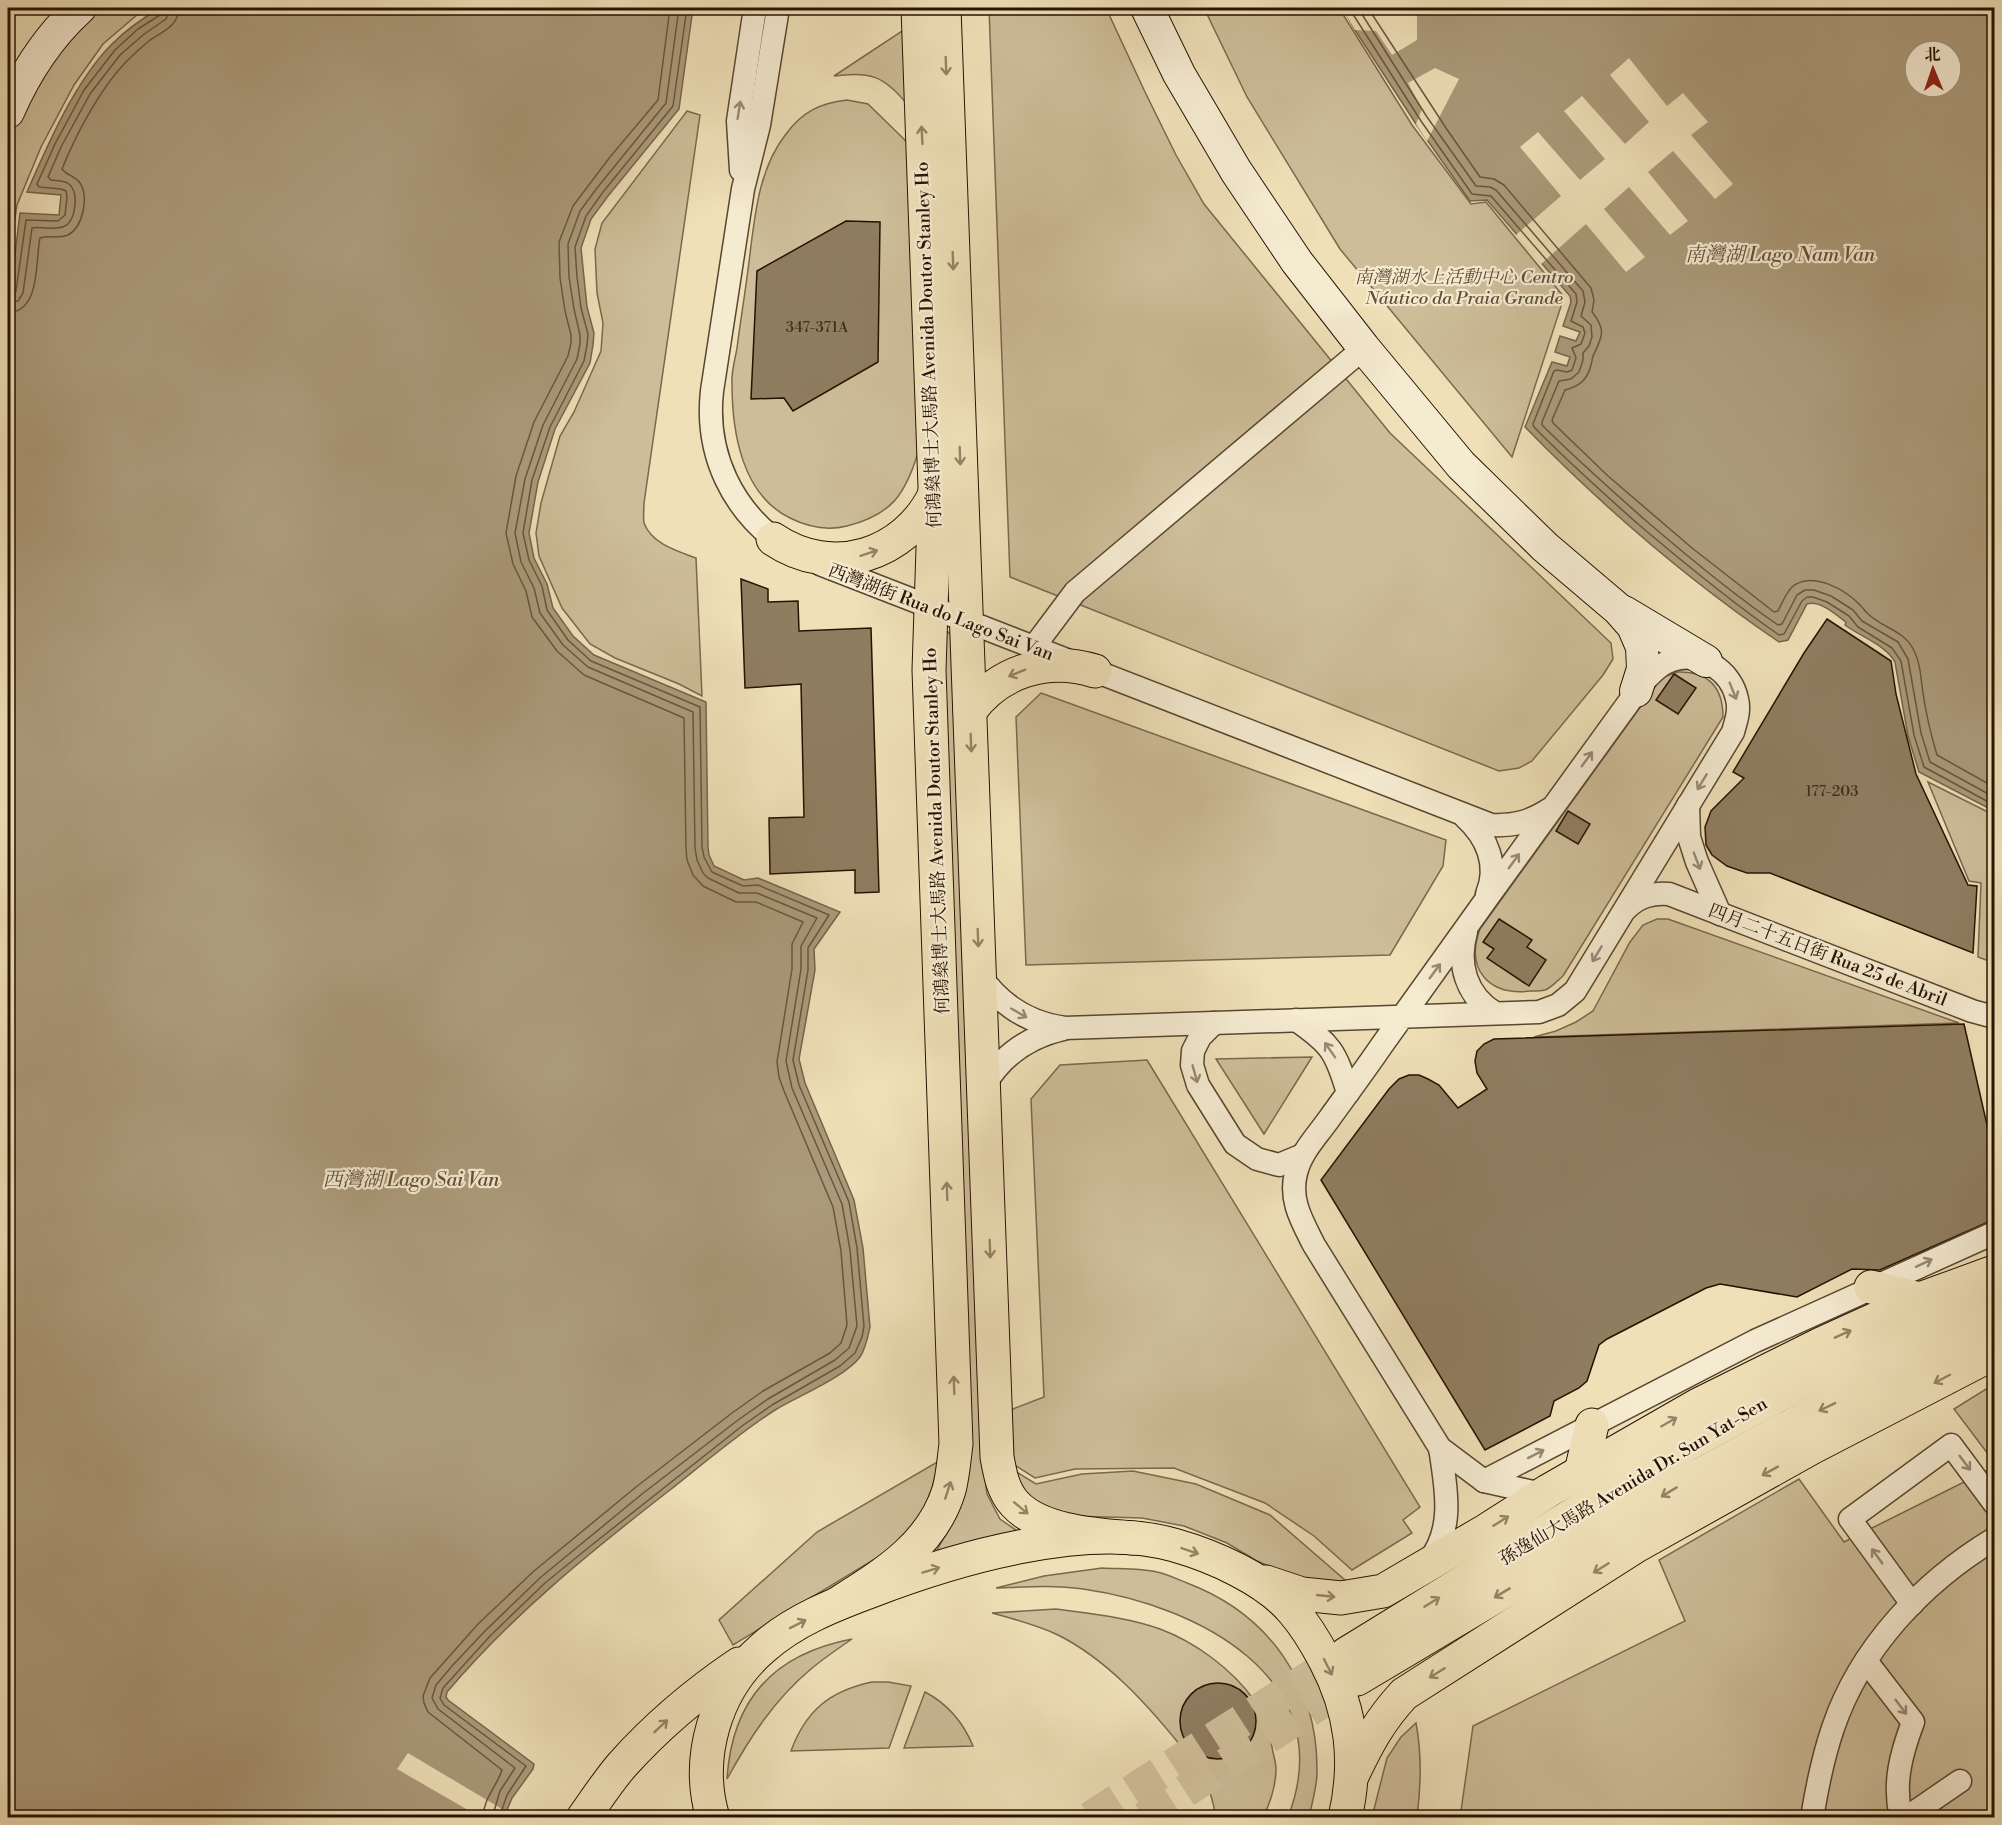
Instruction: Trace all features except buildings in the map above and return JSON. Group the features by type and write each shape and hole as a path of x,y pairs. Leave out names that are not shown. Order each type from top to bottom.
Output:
{"main road":[{"name":"何鴻燊博士大馬路 Avenida Doutor Stanley Ho","path":"837,1604 889,1571 920,1541 941,1509 948,1491 956,1444 929,681 935,494 918,8"},
{"name":"何鴻燊博士大馬路 Avenida Doutor Stanley Ho","path":"944,8 997,1457 1000,1477 1014,1503 1025,1513 1056,1527 1076,1532 1133,1538"},
{"path":"773,539 796,552 813,557 839,559 865,555 882,549 904,535 922,516 935,494"},
{"path":"970,711 983,694 998,683 1022,671 1040,666 1059,665 1077,666 1095,671"},
{"path":"583,1818 620,1767 664,1724 714,1681 784,1631 837,1604 905,1578 953,1563 1054,1541 1089,1538 1133,1538 1181,1548 1250,1577 1302,1594 1341,1598 1383,1591 1548,1491 1698,1406 1821,1344 1920,1299 1989,1279"},
{"name":"孫逸仙大馬路 Avenida Dr. Sun Yat-Sen","path":"1989,1279 1883,1344 1777,1396 1688,1444 1352,1667 1794,1424 1879,1381 1995,1329"},
{"path":"1871,1287 1920,1299"},
{"path":"1351,1778 1371,1736 1404,1694 1636,1546 1811,1448 1995,1353"},
{"path":"1581,1472 1592,1425"},
{"path":"1250,1577 1292,1609 1311,1635 1337,1683 1347,1716 1351,1747 1351,1778 1345,1818"},
{"path":"713,1818 708,1801 706,1773 708,1745 715,1718 727,1692 742,1669 761,1648"}],"street":[{"path":"8,112 27,73 42,51 58,30 80,8"},
{"name":"西灣湖街 Rua do Lago Sai Van","path":"743,189 738,121 756,8"},
{"name":"西灣湖街 Rua do Lago Sai Van","path":"778,8 759,125 743,189 712,390 711,429 716,455 731,491 746,512 773,539 806,559 1491,825 1513,826 1535,819 1553,807"},
{"path":"1147,8 1179,74 1236,171 1297,262 1364,348 1461,465 1545,547 1618,609 1633,626 1642,647 1643,669 1636,691"},
{"path":"1032,648 1075,592 1364,348"},
{"path":"980,974 1001,1001 1023,1016 1047,1025 1074,1028 1539,1012 1558,1005 1575,991 1733,732 1738,716 1737,699 1731,684 1720,670 1618,609"},
{"path":"1548,1491 1533,1492 1484,1480 1440,1448 1314,1245 1298,1215 1293,1193 1296,1172 1303,1155 1636,691 1656,668 1672,660 1689,658 1706,661"},
{"path":"1688,805 1689,837 1696,862 1720,914"},
{"name":"西灣湖街 Rua do Lago Sai Van","path":"1459,812 1476,827 1488,844 1492,869 1489,891 1473,918"},
{"name":"四月二十五日街 Rua 25 de Abril","path":"1669,837 1663,850 1663,868 1673,891 1685,900"},
{"name":"四月二十五日街 Rua 25 de Abril","path":"1620,917 1628,905 1641,897 1654,893 1669,894 1972,1011 1995,1017"},
{"path":"1473,918 1462,947 1463,969 1471,990 1485,1007 1495,1013"},
{"name":"四月二十五日街 Rua 25 de Abril","path":"1972,1011 1995,1033"},
{"path":"1296,1020 1322,1038 1328,1046 1339,1063 1348,1093"},
{"path":"1214,1023 1196,1044 1192,1065 1198,1085 1235,1144 1257,1159 1280,1165 1303,1155"},
{"path":"984,1086 999,1063 1020,1045 1045,1034 1074,1028"},
{"path":"1484,1480 1755,1341 1995,1233"},
{"path":"1912,1604 1850,1519 1951,1444 1995,1503"},
{"path":"1423,1568 1437,1551 1444,1531 1447,1506 1440,1448"},
{"path":"1812,1818 1824,1757 1833,1726 1848,1692 1866,1661 1882,1638 1934,1582 1960,1561 1995,1539"},
{"path":"1866,1661 1912,1722 1899,1763 1897,1803 1901,1818"},
{"path":"1906,1818 1960,1781"}],"green space":[{"path":"86,8 145,8 103,44 74,85 41,147 17,205 8,265 8,117"},
{"path":"989,8 1106,8 1176,155 1204,204 1390,433 1611,643 1613,659 1603,675 1532,761 1519,768 1499,771 1010,577"},
{"name":"南灣湖水上活動中心 Centro Náutico da Praia Grande","path":"1204,8 1339,8 1412,125 1471,204 1486,202 1564,297 1512,457 1340,249 1247,97"},
{"path":"905,29 907,104 891,87 875,78 857,74 834,76"},
{"path":"847,100 868,104 909,144 918,453 908,481 894,501 885,509 875,516 847,526 825,528 811,526 790,518 774,508 761,494 743,460 738,441 734,422 732,380 754,221 768,166 786,134 805,114 828,103"},
{"path":"687,111 700,115 644,503 644,523 659,541 696,558 702,696 615,658 590,644 562,608 539,556 536,533 541,503 560,436 574,412 601,351 603,323 597,293 595,249 602,223"},
{"path":"943,631 948,632 955,639 983,1460 987,1494 1000,1519 1023,1535 936,1552 949,1528"},
{"path":"1678,672 1698,674 1712,683 1720,697 1723,717 1563,976 1550,988 1542,991 1516,991 1492,984 1478,968 1476,944 1480,929 1657,684 1666,676"},
{"path":"1041,693 1446,840 1443,866 1390,955 1026,965 1016,717"},
{"path":"1928,782 1994,815 1994,963 1978,957 1981,883 1969,881"},
{"path":"1657,919 1668,919 1959,1023 1534,1037 1556,1031 1593,1011 1630,942 1643,925"},
{"path":"1312,1057 1264,1134 1216,1059"},
{"path":"1147,1060 1420,1507 1403,1520 1412,1533 1352,1570 1314,1536 1265,1503 1174,1468 1075,1469 1035,1478 1002,1457 1000,1414 1044,1397 1031,1099 1060,1065"},
{"path":"1994,1384 1994,1462 1954,1409"},
{"path":"939,1461 932,1488 919,1521 898,1545 733,1645 719,1620 817,1532"},
{"path":"1994,1467 1994,1817 1460,1818 1473,1726 1685,1621 1659,1560 1799,1479 1844,1542"},
{"path":"1010,1468 1036,1484 1082,1474 1133,1471 1196,1484 1270,1515 1353,1587 1303,1580 1257,1561 1227,1543 1184,1526 1142,1518 1069,1516 1028,1498"},
{"path":"1102,1568 1144,1570 1172,1577 1216,1596 1242,1613 1264,1633 1283,1656 1298,1682 1309,1710 1315,1740 1317,1772 1309,1817 1288,1817 1299,1768 1295,1725 1277,1688 1248,1657 1212,1632 1171,1612 1127,1598 1072,1588 996,1588 1044,1576"},
{"path":"1056,1609 1121,1619 1160,1629 1199,1649 1235,1678 1254,1700 1260,1711 1267,1728 1275,1761 1274,1788 1263,1817 1216,1817 1208,1787 1193,1760 1153,1713 1109,1669 1093,1656 1058,1635 1034,1625 992,1613"},
{"path":"852,1639 816,1665 786,1693 754,1734 727,1779 738,1725 748,1704 762,1685 779,1669 800,1656 824,1646"},
{"path":"872,1682 911,1686 889,1748 791,1751 804,1724 821,1704 844,1691"},
{"path":"925,1692 954,1714 965,1729 973,1746 904,1748"},
{"path":"1416,1723 1420,1770 1417,1817 1372,1817 1387,1758 1401,1737"}],"water":[{"name":"西灣湖 Lago Sai Van","path":"160,8 693,8 679,109 591,219 581,248 587,307 594,333 590,363 555,429 538,482 529,533 534,558 547,584 553,608 573,636 594,655 706,702 708,847 714,866 744,880 758,878 840,912 814,949 815,970 799,1059 805,1083 854,1200 863,1248 870,1327 860,1357 844,1372 761,1419 611,1537 525,1611 447,1692 448,1700 534,1764 533,1769 512,1798 504,1817 8,1818 8,312 20,213 59,215 61,195 27,192 53,134 74,94 99,59 123,33"},
{"name":"南灣湖 Lago Nam Van","path":"1343,8 1994,8 1994,811 1919,772 1908,736 1895,662 1886,651 1845,625 1846,622 1827,608 1812,603 1807,604 1788,640 1779,642 1679,568 1647,541 1584,485 1525,427 1552,362 1567,366 1570,357 1555,352 1560,336 1576,341 1580,332 1563,326 1571,302 1570,296 1487,200 1470,201 1416,124"}],"pier":[{"path":"1417,12 1417,40 1392,55 1376,31 1355,30 1345,13"},
{"path":"1629,58 1667,106 1683,93 1708,122 1691,135 1733,184 1715,199 1673,151 1648,172 1688,221 1670,235 1629,187 1604,209 1645,257 1626,272 1586,224 1541,264 1516,235 1561,196 1520,147 1538,132 1580,180 1605,159 1564,111 1582,96 1625,144 1649,122 1610,75"},
{"path":"1435,68 1459,79 1427,141 1416,124 1422,109 1408,83"},
{"path":"408,1753 507,1812 504,1817 480,1817 397,1769"}],"tunnel":[{"path":"1090,1818 1346,1654"},
{"path":"1144,1818 1357,1679"}]}
